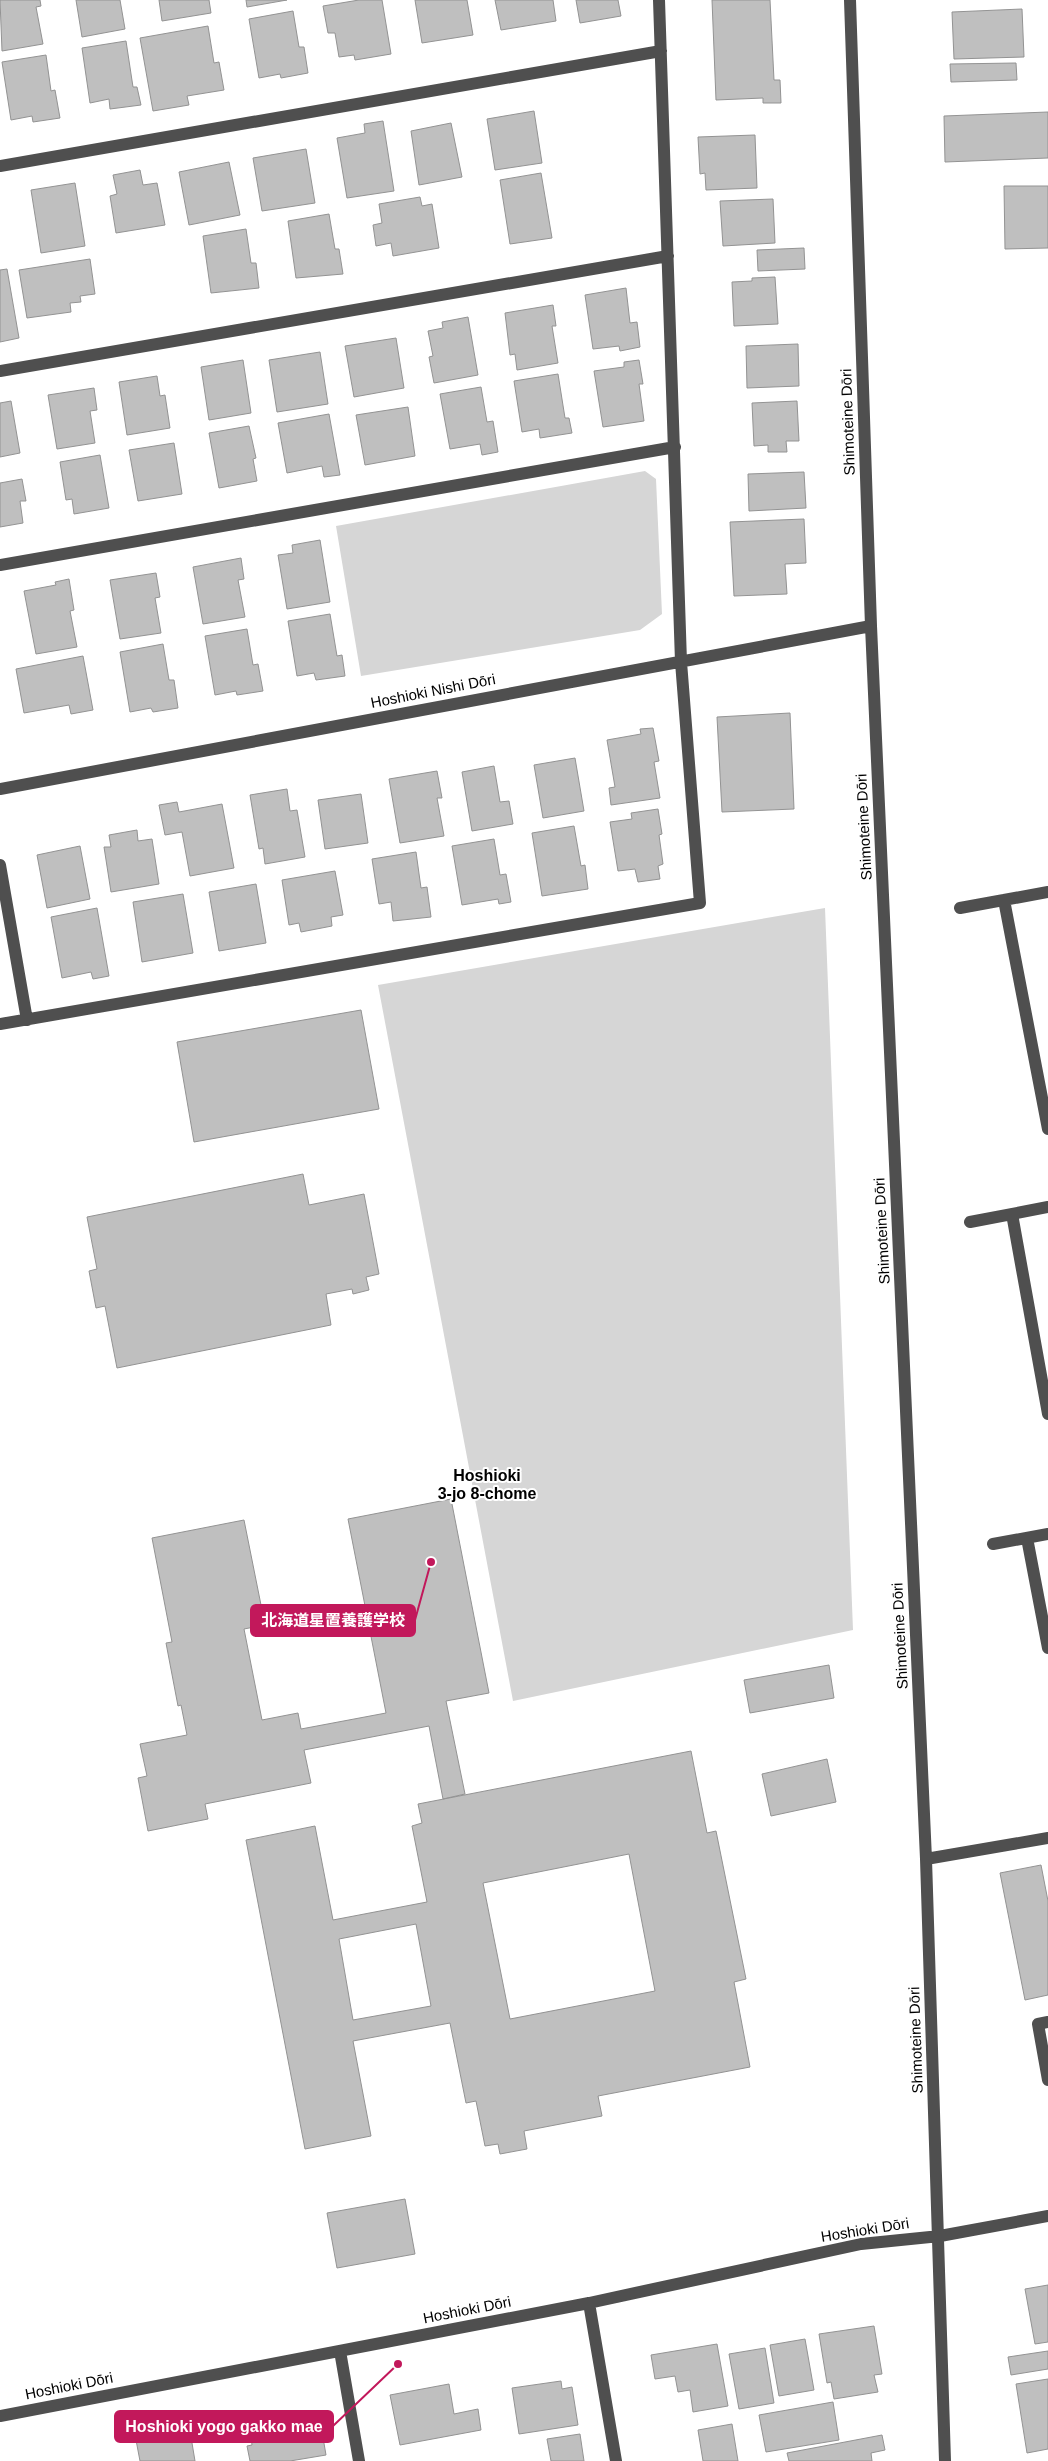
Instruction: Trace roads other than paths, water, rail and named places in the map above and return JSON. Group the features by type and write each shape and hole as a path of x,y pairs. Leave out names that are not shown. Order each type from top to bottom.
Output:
{"street":[{"path":"0,1024 700,903 680,662 675,448 659,0"},
{"name":"Shimoteine Dōri","path":"850,0 872,626 926,1859 940,2236 945,2461"},
{"path":"0,166 661,51"},
{"path":"0,371 668,256"},
{"path":"0,565 675,448"},
{"name":"Hoshioki Nishi Dōri","path":"0,789 872,626"},
{"path":"0,865 27,1020"},
{"path":"960,908 1048,892"},
{"path":"1004,900 1048,1130"},
{"path":"970,1222 1048,1207"},
{"path":"1012,1214 1048,1414"},
{"path":"993,1544 1048,1534"},
{"path":"1027,1538 1048,1648"},
{"path":"926,1859 1048,1838"},
{"path":"1048,2022 1038,2024 1048,2080"},
{"name":"Hoshioki Dōri","path":"0,2416 590,2303 861,2244 940,2236 1048,2216"},
{"path":"590,2303 616,2461"},
{"path":"340,2351 359,2461"}],"place":[{"name":"北海道星置養護学校","path":"431,1562"},
{"name":"Hoshioki yogo gakko mae","path":"398,2364"}],"district":[{"name":"Hoshioki 3-jo 8-chome","path":"487,1484"}]}
